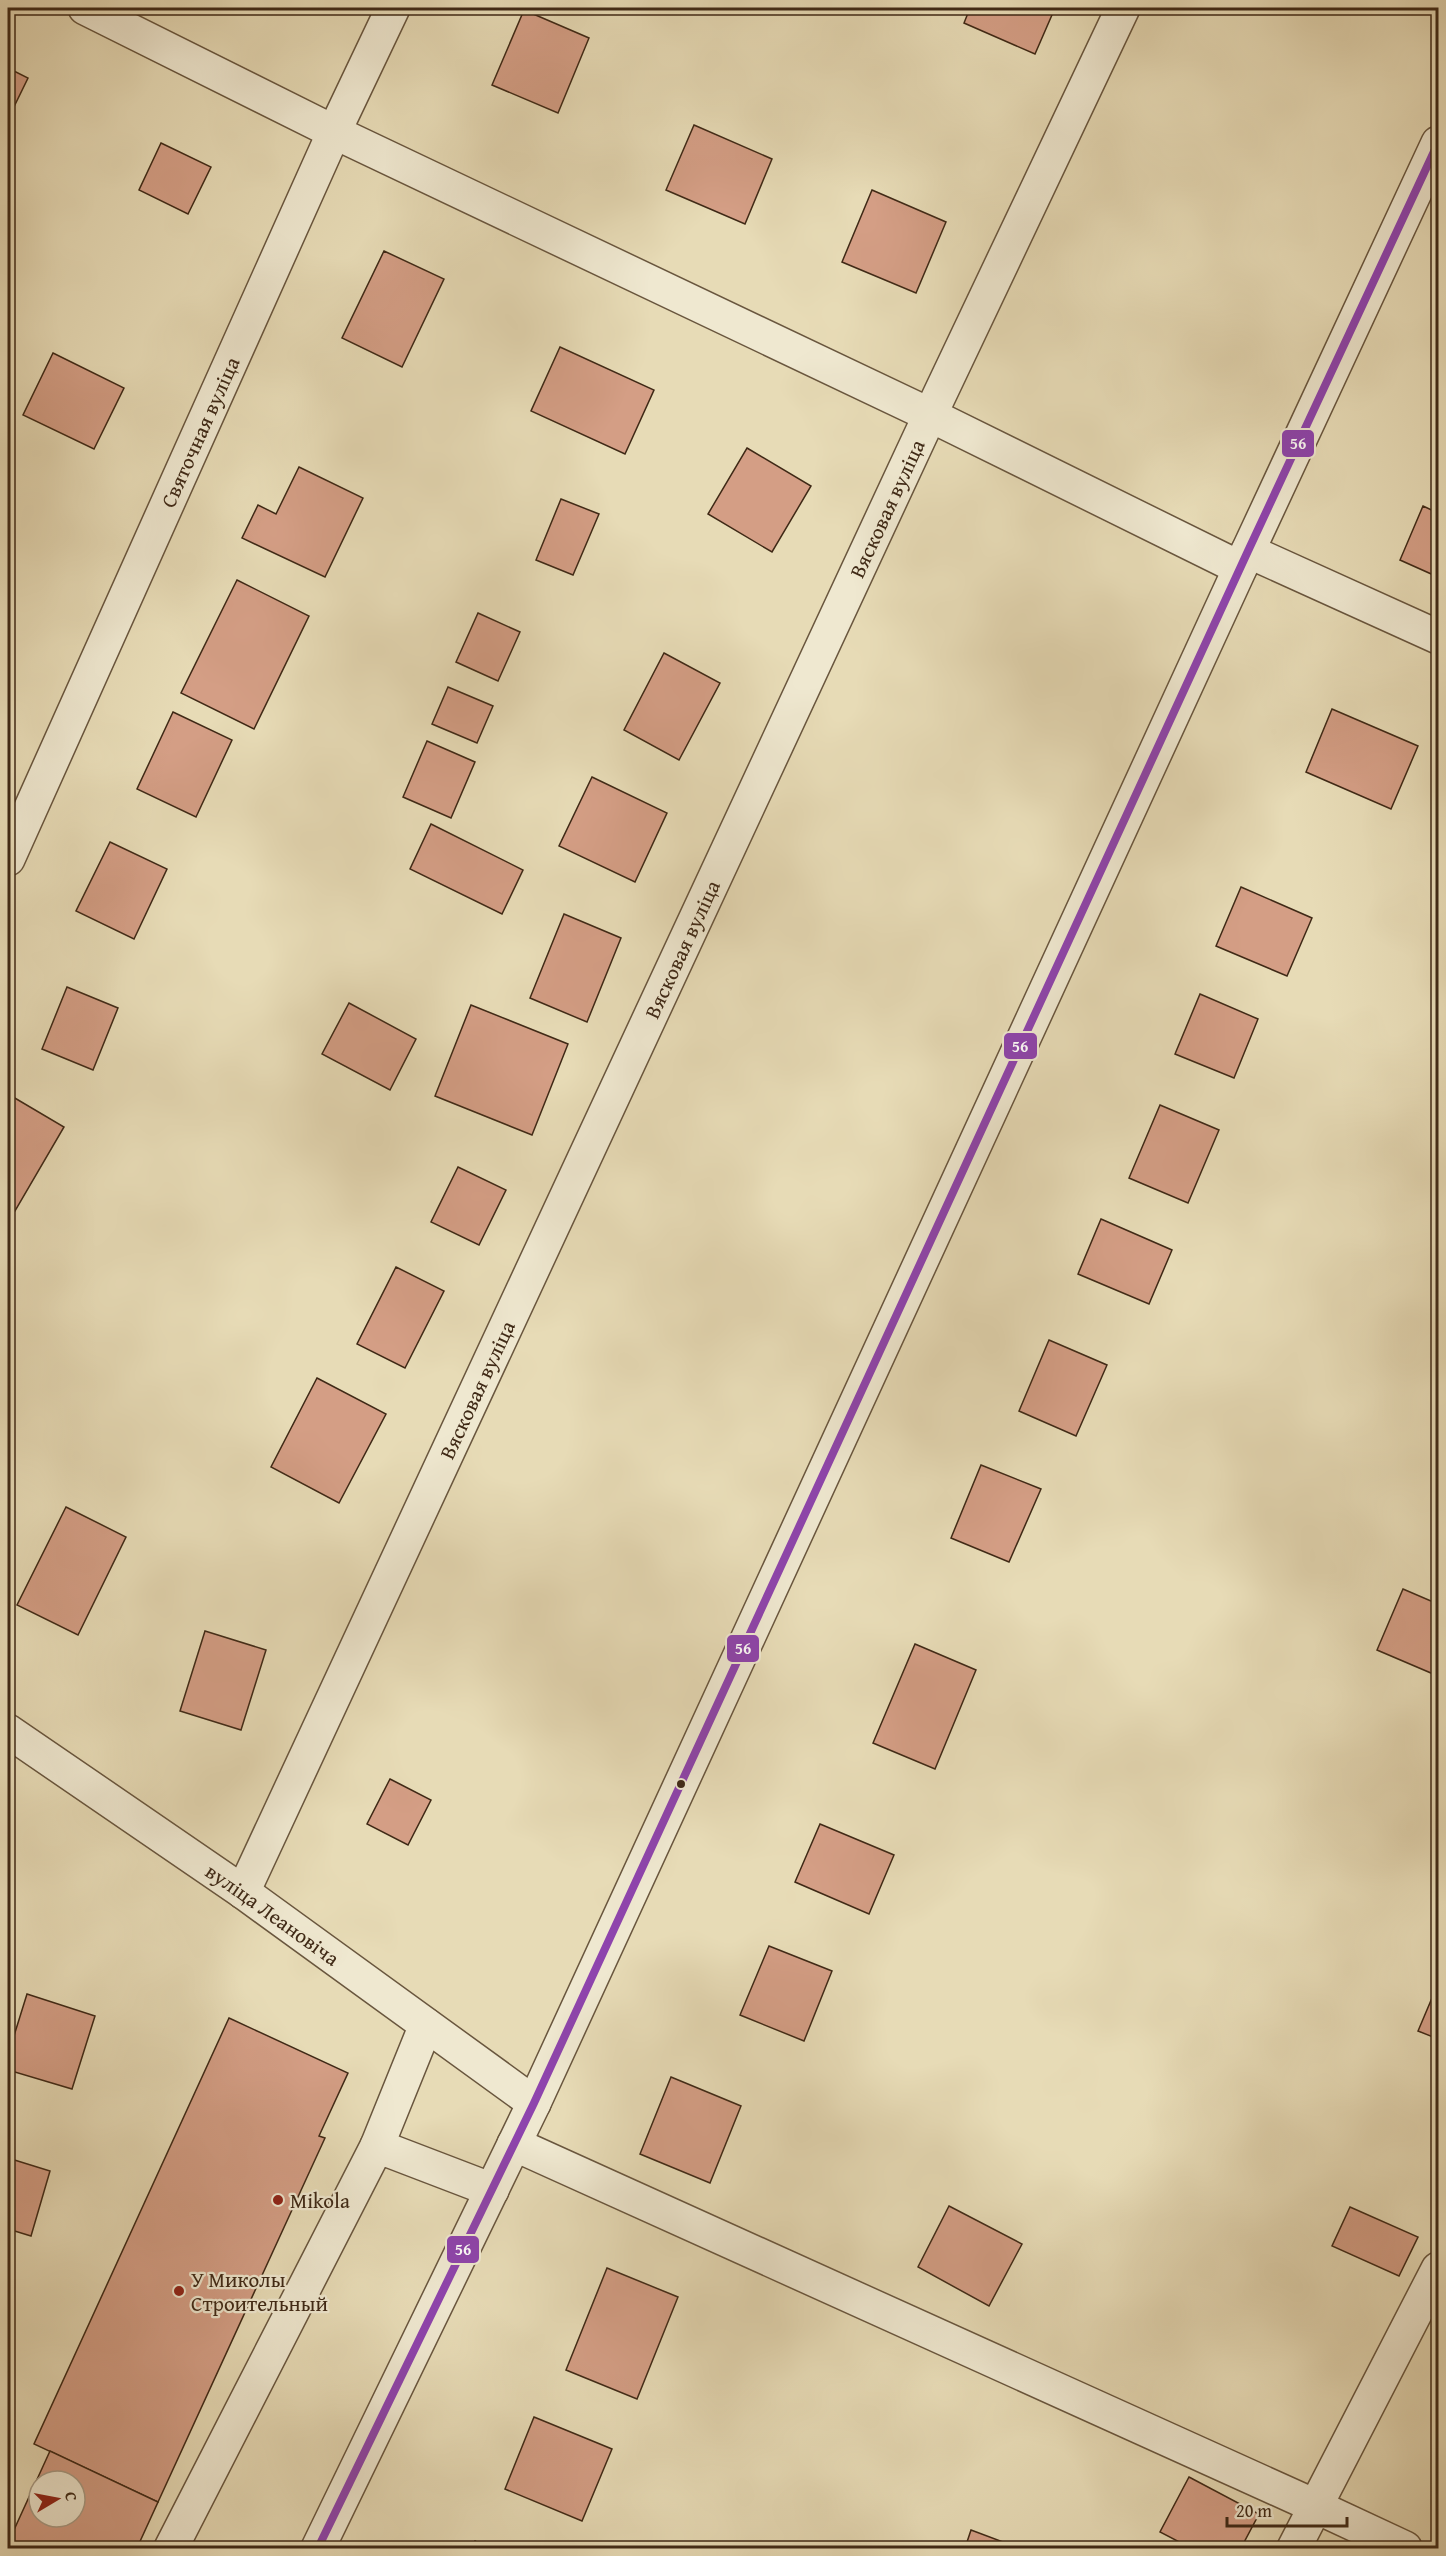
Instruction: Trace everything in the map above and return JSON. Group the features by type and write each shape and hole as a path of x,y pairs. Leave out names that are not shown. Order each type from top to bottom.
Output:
{"street":[{"path":"85,8 334,132 930,415 1244,559 1438,637"},
{"name":"Святочная вуліца","path":"8,859 334,132 393,8"},
{"name":"Вясковая вуліца","path":"243,1893 930,415 1124,8"},
{"path":"318,2548 534,2103 1244,559 1438,143"},
{"name":"вуліца Леановіча","path":"8,1731 243,1893 534,2103"},
{"path":"171,2548 377,2146 426,2025"},
{"path":"514,2144 1404,2548"},
{"path":"377,2146 492,2190"},
{"path":"1294,2548 1438,2269"}],"building":[{"path":"970,8 1055,8 1035,54 964,23"},
{"path":"524,10 589,38 558,113 492,85"},
{"path":"8,68 28,78 8,119"},
{"path":"694,125 772,159 745,224 666,190"},
{"path":"161,143 211,167 188,214 139,190"},
{"path":"872,190 946,222 916,293 842,262"},
{"path":"384,251 444,279 402,367 342,338"},
{"path":"560,347 654,390 625,454 531,411"},
{"path":"53,353 124,388 94,449 23,415"},
{"path":"747,448 811,486 772,552 708,514"},
{"path":"299,467 363,498 325,577 242,538 258,505 276,514"},
{"path":"561,499 599,514 573,575 536,560"},
{"path":"1423,506 1438,513 1438,577 1400,560"},
{"path":"237,580 309,616 254,729 181,693"},
{"path":"478,613 520,632 498,681 456,662"},
{"path":"664,653 720,683 679,760 624,730"},
{"path":"448,687 493,706 477,743 432,724"},
{"path":"1332,709 1418,746 1391,809 1306,772"},
{"path":"173,712 232,740 196,817 137,789"},
{"path":"427,741 475,762 451,818 403,797"},
{"path":"592,777 667,813 635,882 559,846"},
{"path":"431,824 523,870 502,914 410,869"},
{"path":"110,842 167,869 134,939 76,911"},
{"path":"1241,887 1312,918 1287,976 1216,946"},
{"path":"564,914 621,938 587,1022 530,998"},
{"path":"67,987 118,1008 93,1070 42,1049"},
{"path":"1200,994 1258,1019 1234,1078 1175,1054"},
{"path":"349,1003 416,1039 390,1090 322,1054"},
{"path":"471,1005 568,1044 532,1135 435,1096"},
{"path":"8,1094 64,1127 15,1211 8,1206"},
{"path":"1160,1105 1219,1130 1188,1203 1129,1178"},
{"path":"458,1167 506,1190 479,1245 431,1222"},
{"path":"1101,1219 1172,1250 1149,1304 1078,1274"},
{"path":"396,1267 444,1291 405,1368 357,1344"},
{"path":"1049,1340 1107,1365 1076,1436 1019,1411"},
{"path":"317,1378 386,1414 339,1503 271,1467"},
{"path":"981,1465 1041,1489 1009,1562 951,1538"},
{"path":"66,1507 126,1537 78,1635 17,1605"},
{"path":"1403,1589 1438,1604 1438,1676 1377,1650"},
{"path":"205,1631 266,1650 241,1730 180,1711"},
{"path":"915,1644 976,1670 935,1769 873,1743"},
{"path":"390,1779 431,1800 408,1845 367,1824"},
{"path":"820,1824 894,1855 869,1914 795,1882"},
{"path":"769,1946 832,1971 804,2041 740,2015"},
{"path":"1435,1991 1438,1993 1438,2039 1418,2031"},
{"path":"27,1994 95,2016 72,2089 8,2070 8,2055"},
{"name":"У Миколы Строительный","path":"229,2018 348,2073 319,2136 325,2138 158,2502 34,2444"},
{"path":"671,2077 741,2106 710,2183 640,2154"},
{"path":"8,2158 50,2171 31,2236 8,2229"},
{"path":"949,2206 1022,2244 989,2306 918,2267"},
{"path":"1350,2207 1418,2237 1399,2276 1332,2246"},
{"path":"607,2268 678,2297 637,2399 566,2370"},
{"path":"534,2417 612,2449 582,2521 505,2489"},
{"path":"50,2451 158,2502 137,2548 8,2548 8,2543 27,2501 27,2529 87,2529 87,2469 42,2469"},
{"path":"1189,2477 1259,2514 1241,2548 1191,2548 1160,2532"},
{"path":"971,2530 1019,2548 965,2548"},
{"path":"475,2541 489,2548 471,2548"}],"transit line":[{"name":"56","path":"318,2548 534,2103 1438,143"}],"place":[{"name":"Mikola","path":"278,2200"},
{"name":"У Миколы Строительный","path":"179,2291"}]}
